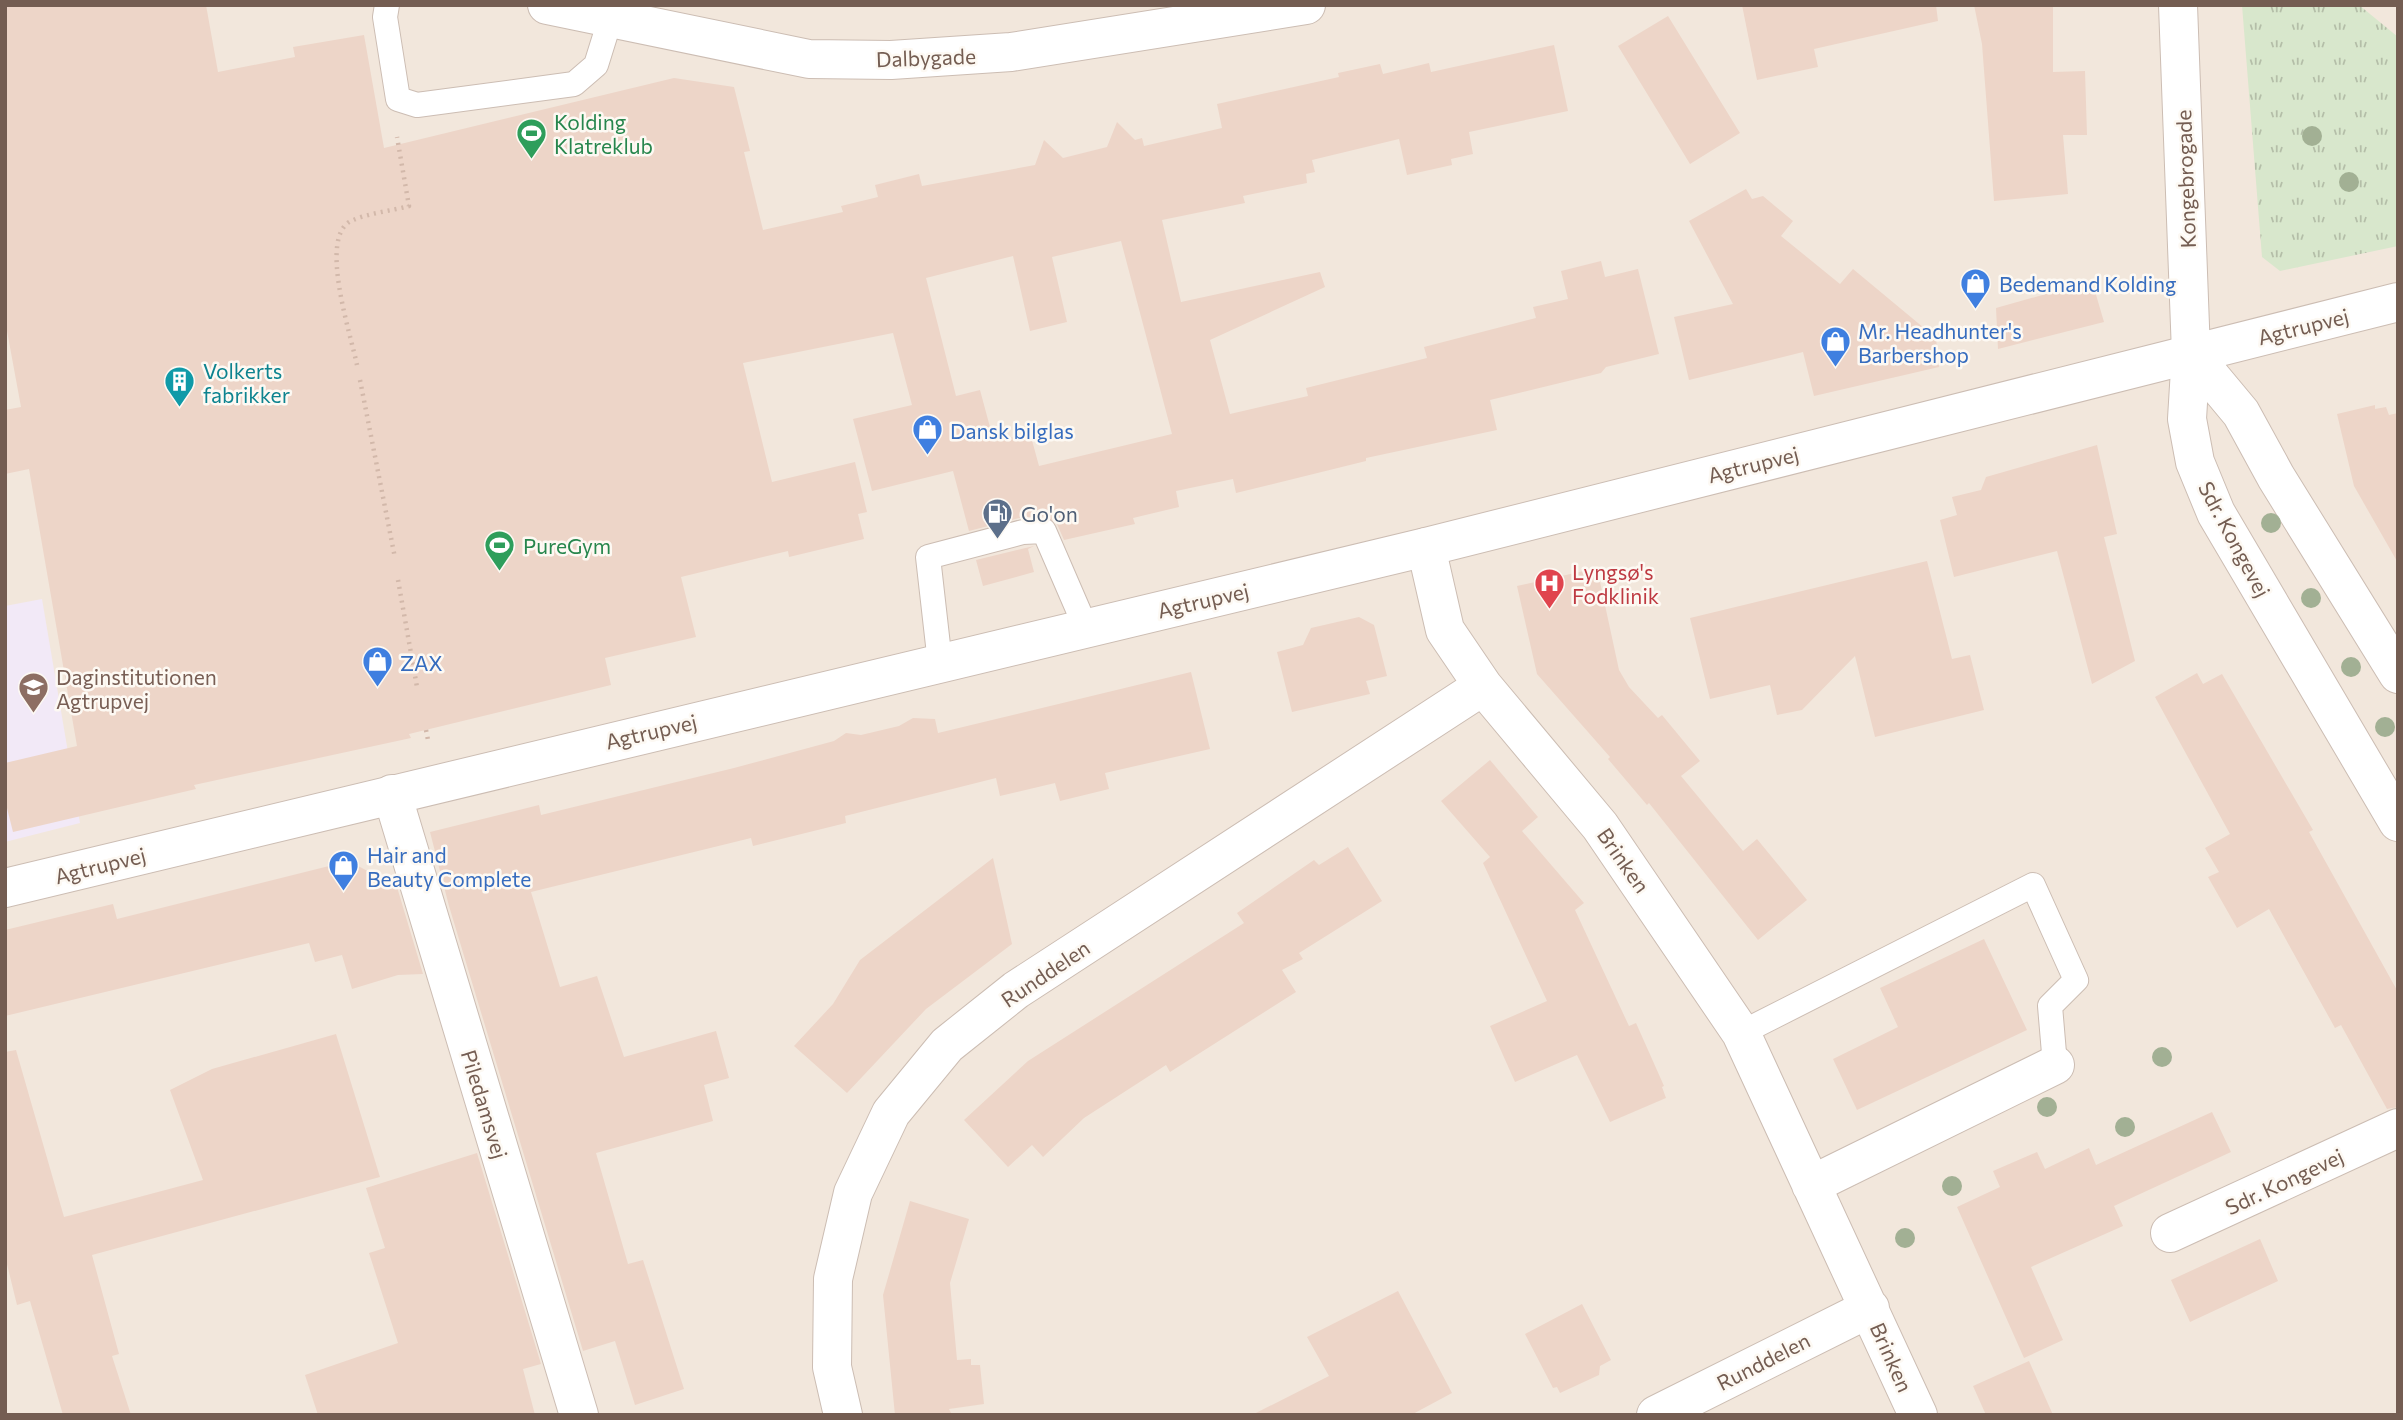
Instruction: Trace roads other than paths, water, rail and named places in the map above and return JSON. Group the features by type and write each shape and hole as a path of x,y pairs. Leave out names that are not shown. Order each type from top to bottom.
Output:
{"street":[{"name":"Dalbygade","path":"547,5 610,20 670,18 809,59 952,58 1011,52 1306,5"},
{"name":"Kongebrogade","path":"2178,5 2192,353"},
{"name":"Agtrupvej","path":"5,888 1426,547 2398,302"},
{"path":"2192,353 2241,413 2276,477 2398,674"},
{"name":"Sdr. Kongevej","path":"2192,353 2187,419 2195,462 2216,513 2398,822"},
{"name":"Brinken","path":"1426,547 1445,629 1483,686 1600,826 1741,1033 1918,1415"},
{"name":"Runddelen","path":"843,1415 832,1367 833,1279 852,1193 891,1114 947,1045 1016,990 1483,686"},
{"name":"Piledamsvej","path":"392,794 579,1415"},
{"path":"1811,1185 2055,1065"},
{"name":"Sdr. Kongevej","path":"2170,1233 2398,1128"},
{"name":"Runddelen","path":"1657,1415 1870,1308"}],"lane":[{"path":"387,5 385,17 398,99 417,105 574,84 596,65 610,20"},
{"path":"940,663 928,557 1023,533 1044,530 1086,628"},
{"path":"1741,1033 2034,886 2076,979 2050,1006 2055,1065"}],"place":[{"name":"Kolding Klatreklub","path":"531,160"},
{"name":"Bedemand Kolding","path":"1976,310"},
{"name":"Mr. Headhunter's Barbershop","path":"1835,369"},
{"name":"Volkerts fabrikker","path":"180,409"},
{"name":"Dansk bilglas","path":"927,457"},
{"name":"Go'on","path":"998,540"},
{"name":"PureGym","path":"500,572"},
{"name":"Lyngsø's Fodklinik","path":"1549,610"},
{"name":"ZAX","path":"377,689"},
{"name":"Daginstitutionen Agtrupvej","path":"33,715"},
{"name":"Hair and Beauty Complete","path":"344,893"}]}
